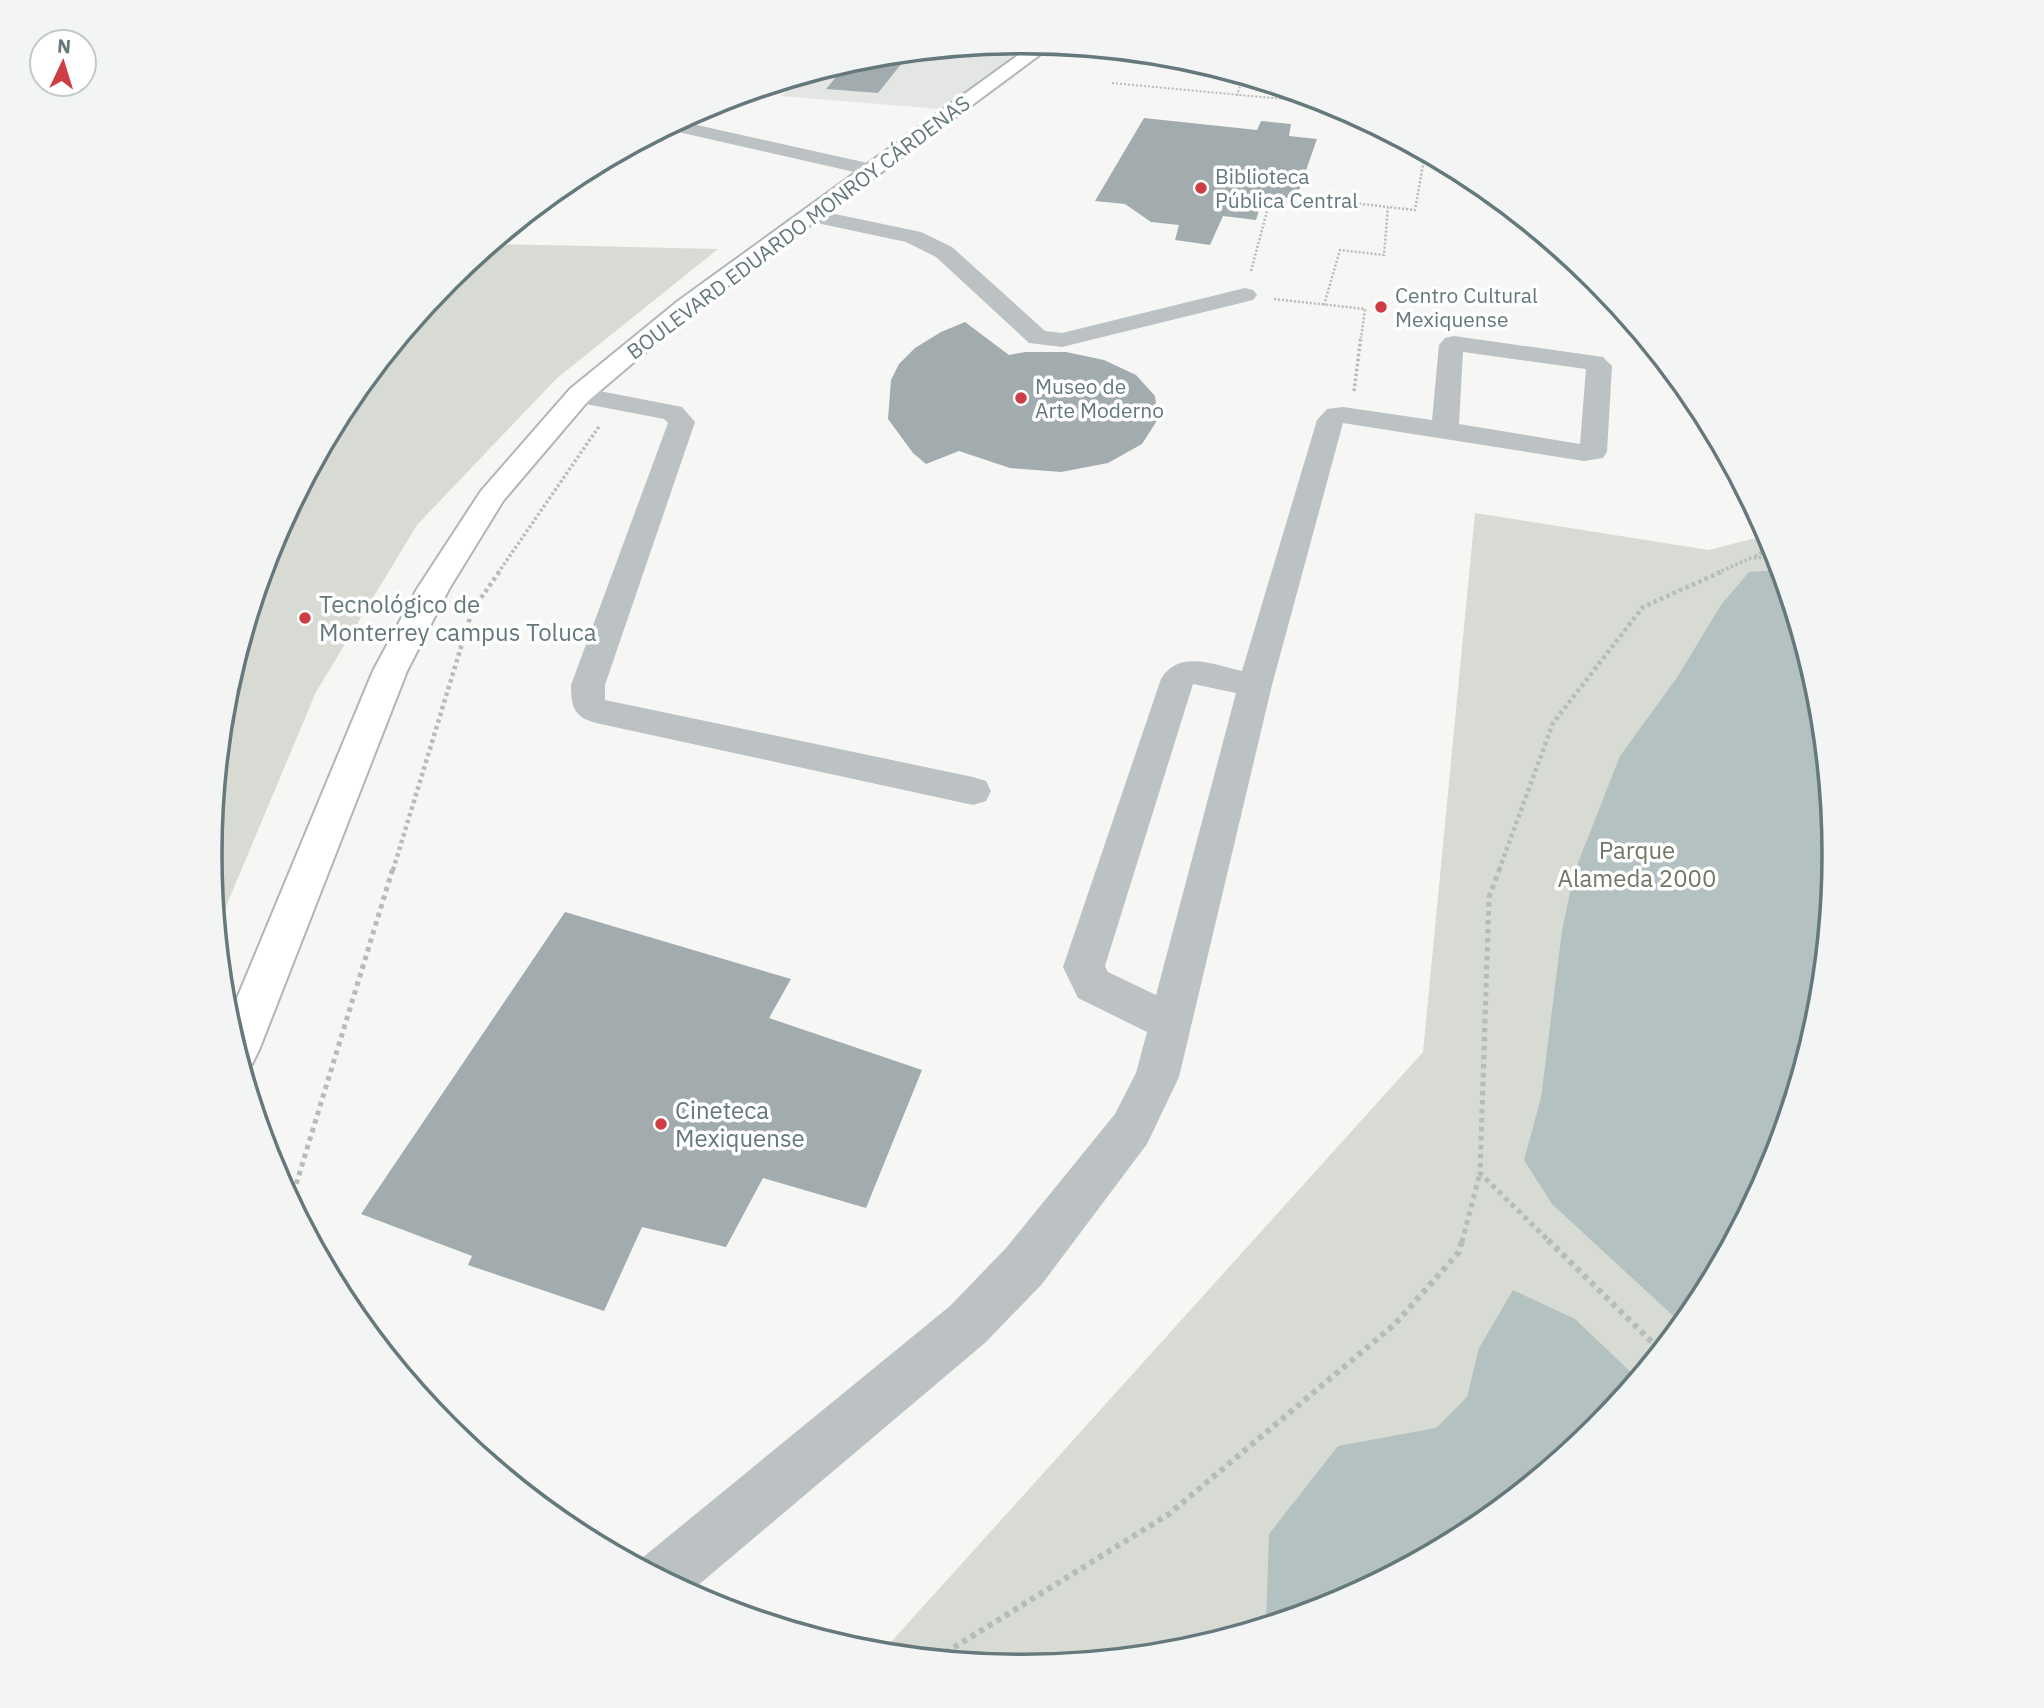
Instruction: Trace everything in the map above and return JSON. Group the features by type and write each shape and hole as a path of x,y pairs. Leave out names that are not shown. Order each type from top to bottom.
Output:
{"main road":[{"name":"BOULEVARD EDUARDO MONROY CÁRDENAS","path":"244,1034 390,670 433,589 491,497 578,396 685,306 1031,54"}],"lane":[{"path":"687,128 872,170"},
{"path":"811,215 913,237 944,252 1038,338 1062,340 1245,295"},
{"path":"670,1572 968,1324 1024,1266 1131,1129 1157,1077 1255,685 1332,417 1352,415 1517,443 1593,452 1599,366 1591,360 1457,343 1451,345 1446,430"},
{"path":"578,396 673,413 682,422 588,685 588,705 596,711 973,791"},
{"path":"1171,1023 1093,985 1084,967 1086,957 1178,679 1190,672 1255,685"}],"path":[{"path":"1112,83 1287,100"},
{"path":"1237,96 1240,85"},
{"path":"1353,399 1365,310 1245,295 1270,201 1306,205 1308,198 1415,211 1423,162"},
{"path":"1324,305 1340,250 1384,256 1388,207"},
{"path":"295,1187 472,611 613,407 608,400 578,396"},
{"path":"950,1650 1169,1514 1395,1324 1459,1252 1480,1172 1489,897 1553,723 1643,607 1763,552"},
{"path":"1751,558 1764,557"},
{"path":"1480,1172 1654,1343"}],"shaded area":[{"path":"1021,54 941,109 781,96 787,90 866,70 918,61"},
{"path":"1769,571 1794,647 1815,750 1822,854 1815,958 1794,1061 1761,1160 1715,1254 1674,1316 1552,1204 1524,1160 1541,1098 1562,931 1574,873 1620,756 1678,676 1721,605 1749,572"},
{"path":"1513,1290 1575,1319 1631,1372 1588,1420 1549,1455 1466,1519 1422,1547 1376,1571 1328,1593 1266,1615 1269,1534 1338,1446 1436,1428 1467,1397 1479,1348"}],"green space":[{"name":"Tecnológico de Monterrey campus Toluca","path":"506,244 718,249 556,379 417,525 316,692 224,910 222,854 229,750 250,647 265,597 283,548 329,454 388,367 456,288"},
{"name":"Parque Alameda 2000","path":"1475,513 1709,550 1756,538 1779,597 1794,647 1815,750 1818,781 1818,927 1815,958 1794,1061 1761,1160 1715,1254 1656,1341 1588,1420 1509,1488 1422,1547 1328,1593 1229,1626 1126,1647 1022,1654 970,1652 891,1642 1423,1052"}],"building":[{"path":"901,64 878,93 826,89 836,77"},
{"name":"Biblioteca Pública Central","path":"1144,118 1257,130 1261,121 1291,124 1289,136 1317,139 1296,199 1264,195 1256,220 1223,216 1210,245 1175,240 1179,225 1151,222 1125,204 1095,201"},
{"name":"Museo de Arte Moderno","path":"965,322 1009,355 1025,352 1066,352 1104,360 1136,375 1155,396 1158,419 1142,444 1108,463 1061,472 1010,468 959,451 926,464 913,453 888,419 891,380 899,364 915,348 941,332"},
{"name":"Cineteca Mexiquense","path":"565,912 791,979 769,1018 922,1070 866,1208 763,1178 726,1247 642,1227 604,1311 468,1265 472,1256 361,1214"}],"place":[{"name":"Biblioteca Pública Central","path":"1201,188"},
{"name":"Centro Cultural Mexiquense","path":"1381,307"},
{"name":"Museo de Arte Moderno","path":"1021,398"},
{"name":"Tecnológico de Monterrey campus Toluca","path":"305,618"},
{"name":"Cineteca Mexiquense","path":"661,1124"}]}
